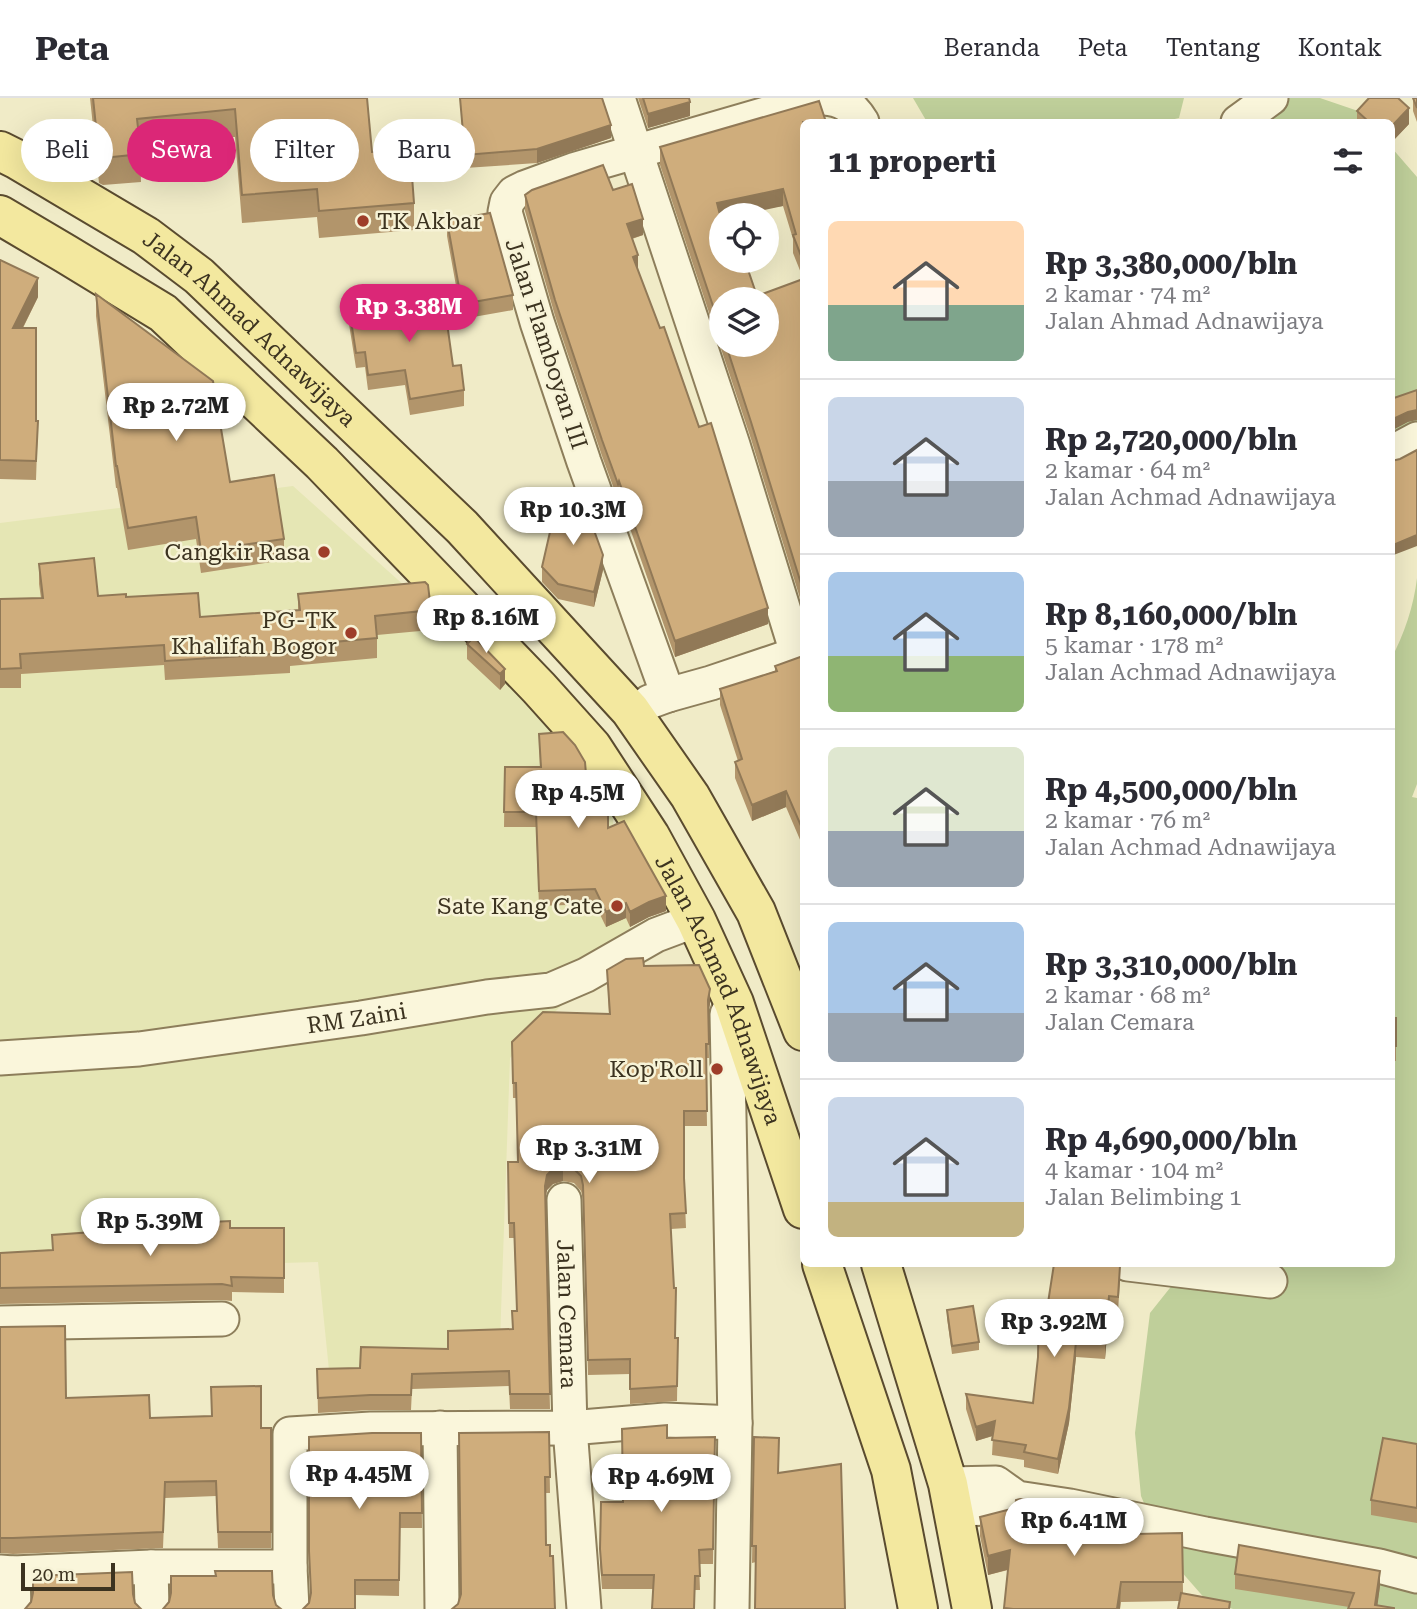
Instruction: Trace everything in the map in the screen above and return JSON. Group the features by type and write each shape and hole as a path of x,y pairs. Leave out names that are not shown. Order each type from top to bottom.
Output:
{"main road":[{"name":"Jalan Ahmad Adnawijaya","path":"8,155 146,236 199,276 462,527 630,710"},
{"name":"Jalan Achmad Adnawijaya","path":"0,215 163,313 322,463 530,678 592,747 650,836 696,920 734,1003 800,1200"},
{"path":"630,710 690,796 756,912 800,1023"},
{"path":"822,1267 891,1470 918,1609"},
{"path":"882,1267 950,1496 972,1609"}],"street":[{"path":"618,98 800,652 630,710"},
{"path":"635,151 822,98 841,100 860,119"},
{"path":"1242,119 1271,98"},
{"name":"Jalan Flamboyan III","path":"635,151 524,188 514,193 505,212 558,386 668,695"},
{"path":"1395,451 1417,439"},
{"name":"RM Zaini","path":"0,1058 139,1049 361,1018 487,997 551,990 586,975 656,935 696,920"},
{"path":"732,1609 735,1423 727,1014 734,1003"},
{"name":"Jalan Cemara","path":"564,1200 570,1428 584,1609"},
{"path":"1152,1267 1270,1282"},
{"path":"0,1323 222,1319"},
{"path":"292,1609 290,1434 371,1429 570,1428 665,1420 735,1423"},
{"path":"440,1428 442,1609"},
{"path":"950,1496 996,1482 1017,1498 1379,1566 1417,1576"},
{"path":"14,1609 7,1573 151,1567 290,1567"},
{"path":"151,1567 152,1609"}],"green space":[{"path":"913,98 1184,98 1179,118 1175,119 925,119"},
{"path":"1279,98 1320,98 1361,112 1367,119 1255,119"},
{"path":"1395,152 1417,177 1417,535 1395,526"},
{"path":"293,486 482,655 613,791 617,892 641,956 597,969 510,1058 500,1341 330,1380 318,1262 0,1271 0,523"},
{"path":"1417,578 1417,784 1412,797 1417,798 1417,1609 1233,1609 1207,1601 1165,1553 1141,1496 1135,1433 1150,1313 1187,1267 1395,1267 1395,651 1414,599"}],"building":[{"path":"93,98 367,98 373,152 373,182 412,182 414,203 319,211 317,189 242,195 235,109 127,119 127,155 113,157 113,119 95,119"},
{"path":"460,98 602,98 611,125 537,149 475,154 475,119 462,119"},
{"path":"643,98 689,98 690,102 648,114"},
{"path":"1369,98 1398,98 1409,108 1395,123 1395,119 1366,119 1357,111"},
{"path":"819,101 825,119 800,119 800,253 793,235 796,234 783,189 709,203 709,273 749,273 754,287 709,287 709,294 660,147"},
{"path":"603,165 613,190 632,184 643,219 627,224 638,255 633,257 660,328 664,327 699,427 711,423 768,608 675,641 602,440 555,300 525,195 532,190"},
{"path":"490,213 513,295 462,304 447,221"},
{"path":"0,260 38,278 13,328 36,328 36,461 0,460"},
{"path":"800,280 800,580 730,357 779,357 779,288"},
{"path":"96,294 213,381 230,482 274,475 284,539 201,551 196,517 128,528 116,466"},
{"path":"443,294 453,366 461,365 464,390 410,399 405,370 368,375 365,352 356,353 349,308"},
{"path":"1417,390 1417,410 1395,418 1395,398"},
{"path":"1417,450 1417,535 1395,544 1395,460"},
{"path":"558,497 584,503 603,555 594,592 558,584 542,567"},
{"path":"94,558 98,596 198,593 200,617 300,610 298,594 425,582 428,585 431,610 375,616 377,638 289,646 290,653 165,661 164,645 20,654 21,668 0,669 0,599 43,598 39,564"},
{"path":"474,637 505,669 500,674 467,644"},
{"path":"800,657 800,824 786,791 752,805 735,762 742,759 720,689 777,671 775,666"},
{"path":"563,732 585,762 587,786 601,786 608,796 608,828 624,821 666,896 630,912 626,903 606,912 595,889 539,891 536,812 504,812 505,767 541,767 539,734"},
{"path":"643,958 644,966 699,965 710,989 709,1044 706,1044 707,1111 684,1111 686,1213 670,1214 676,1288 677,1386 630,1389 630,1359 588,1360 583,1185 581,1176 574,1169 563,1166 553,1169 547,1175 545,1186 550,1394 510,1394 509,1371 412,1374 411,1395 318,1398 317,1369 360,1368 361,1347 448,1349 448,1331 513,1329 512,1311 517,1311 514,1223 509,1223 508,1162 518,1162 512,1042 543,1012 610,1014 607,970 626,959"},
{"path":"230,1221 230,1228 284,1228 284,1278 231,1277 232,1286 0,1288 0,1253 53,1250 52,1235"},
{"path":"1054,1267 1120,1267 1118,1297 1109,1296 1105,1344 1076,1342 1069,1408 1058,1459 1024,1452 1026,1445 992,1440 995,1421 976,1427 966,1394 1033,1403 1038,1357 1039,1302 1048,1303"},
{"path":"973,1306 979,1342 952,1346 947,1310"},
{"path":"65,1326 66,1398 149,1395 150,1418 212,1416 211,1387 261,1386 261,1428 271,1428 271,1532 218,1532 216,1481 165,1482 163,1532 0,1538 0,1327"},
{"path":"667,1425 667,1438 715,1437 713,1549 699,1550 700,1576 695,1576 694,1609 652,1609 654,1575 602,1575 601,1502 623,1502 622,1429"},
{"path":"549,1432 550,1477 545,1477 546,1545 550,1545 550,1556 553,1556 555,1609 452,1609 458,1604 461,1594 459,1433"},
{"path":"421,1433 422,1513 400,1513 399,1580 355,1580 355,1609 303,1609 309,1603 311,1593 309,1437"},
{"path":"754,1437 779,1438 778,1473 841,1464 845,1609 755,1609 756,1546 752,1546"},
{"path":"1383,1438 1417,1444 1417,1508 1371,1500"},
{"path":"1016,1500 1091,1511 1088,1535 1182,1533 1183,1582 1121,1582 1117,1609 1004,1608 1010,1550 988,1556 980,1517 1015,1508"},
{"path":"1239,1545 1380,1571 1375,1605 1394,1609 1348,1609 1354,1593 1235,1574"},
{"path":"215,1571 272,1571 273,1595 276,1605 281,1609 163,1609 169,1602 171,1576 216,1576"},
{"path":"132,1572 135,1603 141,1609 25,1609 31,1602 33,1576"},
{"path":"1181,1593 1230,1602 1229,1609 1178,1609"}],"place":[{"name":"TK Akbar","path":"363,221"},
{"name":"Cangkir Rasa","path":"324,552"},
{"name":"PG-TK Khalifah Bogor","path":"351,633"},
{"name":"Sate Kang Cate","path":"617,906"},
{"name":"Kop'Roll","path":"717,1069"}]}
